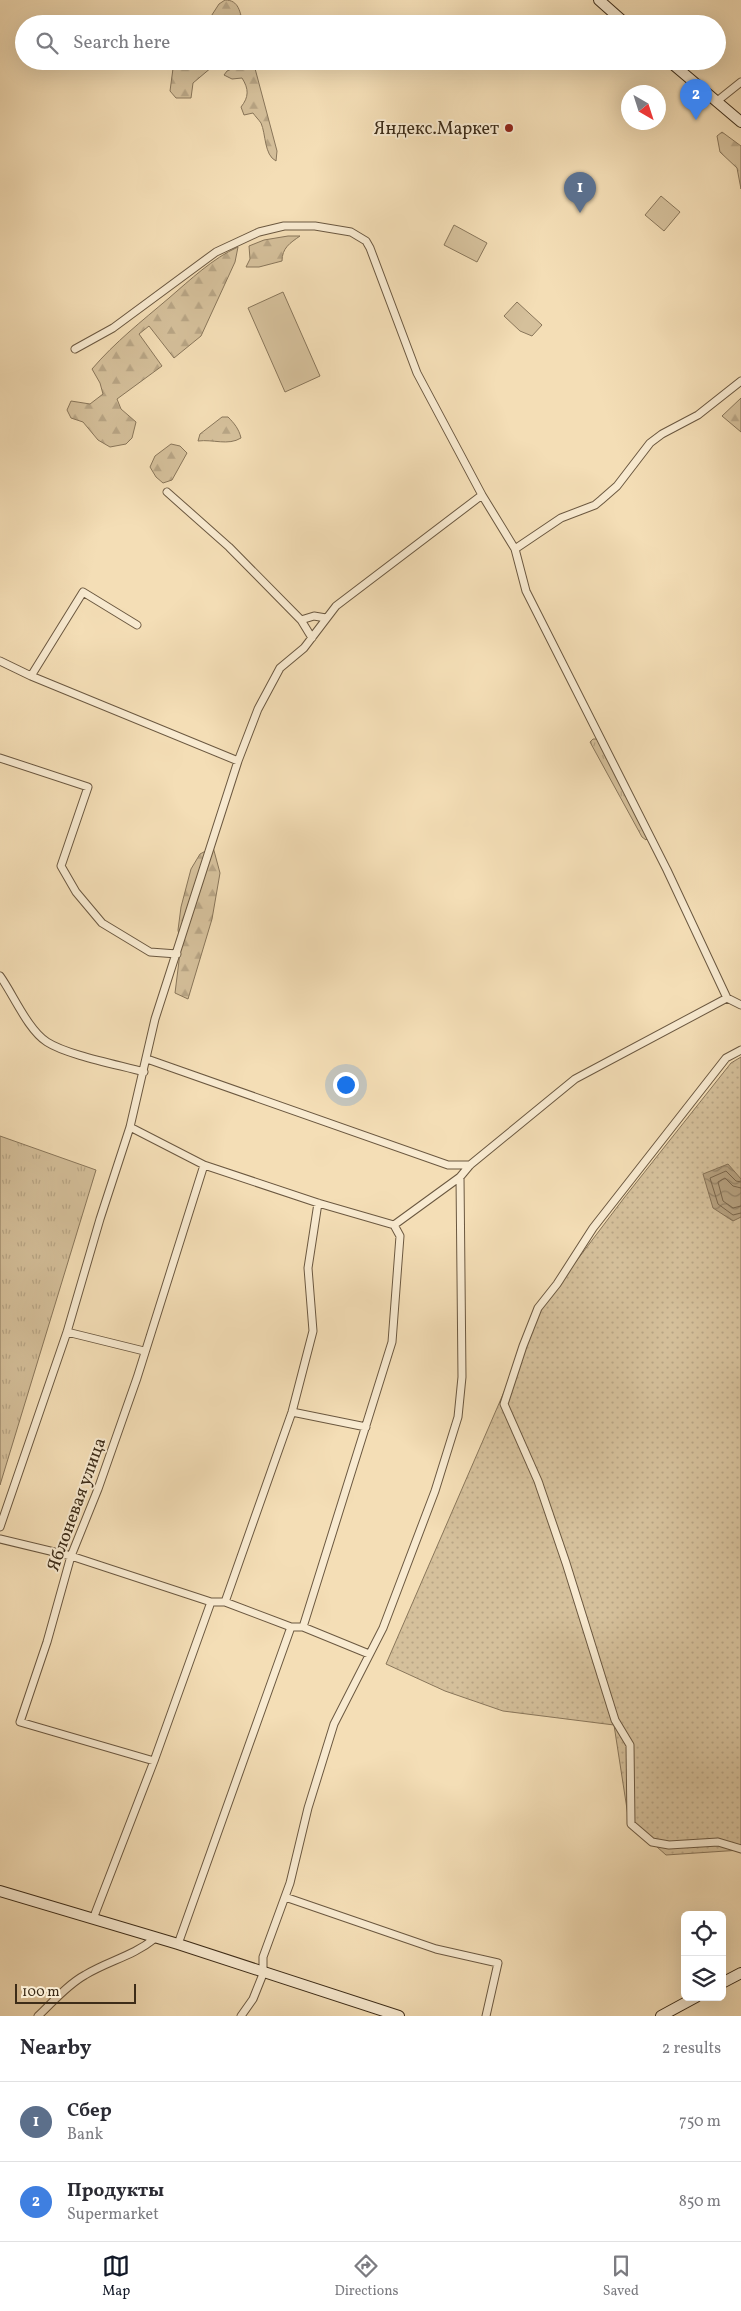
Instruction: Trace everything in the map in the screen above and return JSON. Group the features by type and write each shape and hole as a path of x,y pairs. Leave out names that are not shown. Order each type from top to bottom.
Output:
{"street":[{"path":"598,0 616,15"},
{"path":"679,70 741,122"},
{"path":"716,102 741,82"},
{"path":"75,349 113,328 216,252 260,232 300,224 352,232 366,240 416,373 482,495 515,548 526,591 667,870 727,998 741,1005"},
{"path":"515,548 562,518 594,505 601,500 617,486 650,443 662,434 698,415 741,381"},
{"path":"167,492 229,547 301,620 312,638"},
{"path":"0,1527 67,1332 100,1219 130,1127 155,1019 238,761 271,681 280,668 312,638 336,606 482,495"},
{"path":"32,676 83,592 137,625"},
{"path":"301,620 314,616 326,618"},
{"path":"0,661 238,761"},
{"path":"0,758 88,787 61,866 76,892 102,923 150,952 177,954"},
{"path":"0,976 34,1028 46,1042 60,1048 144,1072"},
{"path":"394,1226 460,1177 470,1165 575,1079 727,998"},
{"path":"741,1050 726,1058 593,1228 557,1284 538,1308 504,1404 541,1490 615,1720 630,1745 631,1824 652,1842 670,1845 718,1842 741,1849"},
{"path":"147,1059 448,1165 470,1165"},
{"path":"130,1127 204,1165 394,1226 400,1236 392,1342 303,1627"},
{"name":"Яблоневая улица","path":"154,1761 20,1722 47,1642 71,1556 98,1489 137,1378 204,1165"},
{"path":"241,2016 254,1999 263,1974 263,1957 285,1897 308,1808 334,1724 383,1628 435,1491 458,1417 462,1376 460,1177"},
{"path":"224,1602 292,1412 313,1331 308,1268 318,1203"},
{"path":"67,1332 144,1351"},
{"path":"292,1412 366,1427"},
{"path":"0,1538 71,1556 211,1602 224,1602 291,1626 303,1627 370,1654"},
{"path":"92,1919 154,1761 211,1602"},
{"path":"178,1944 291,1626"},
{"path":"0,1892 154,1939 178,1944 263,1974 399,2016"},
{"path":"285,1897 436,1949 498,1963 486,2016"},
{"path":"38,2016 62,1992 85,1975 140,1950 154,1939"},
{"path":"726,1981 741,1973"},
{"path":"661,2016 689,2001"}],"green space":[{"path":"225,0 233,2 236,4 241,15 212,15 219,4"},
{"path":"173,70 208,70 193,83 191,98 176,98 170,91"},
{"path":"255,70 277,151 276,161 267,149 261,123 253,113 244,115 241,107 246,100 247,93 242,78 232,79 224,75 227,71"},
{"path":"722,132 741,146 741,189 737,168 720,152 717,136"},
{"path":"661,196 680,212 664,231 645,215"},
{"path":"454,225 487,243 477,262 444,245"},
{"path":"300,236 285,249 282,261 259,267 246,267 250,259 249,246 264,240"},
{"path":"238,247 235,262 201,336 174,358 149,326 139,334 162,366 117,399 121,409 136,422 132,438 126,444 110,447 98,440 83,422 71,418 67,410 71,401 90,404 103,394 100,383 92,369 110,350 202,270"},
{"path":"283,292 320,376 285,392 248,308"},
{"path":"517,302 542,325 532,336 520,331 504,316"},
{"path":"741,398 741,432 722,416"},
{"path":"222,417 228,417 238,429 241,438 231,442 198,441 200,434"},
{"path":"171,444 180,446 187,453 172,480 163,483 156,477 150,467 155,456"},
{"path":"593,739 597,739 649,837 646,840 642,837 590,742"},
{"path":"213,847 220,873 212,919 188,999 175,993 181,945 178,930 181,907 191,869 200,854"},
{"path":"741,1057 741,1850 666,1855 629,1822 614,1725 503,1711 445,1691 386,1664 540,1309 624,1198 731,1063"},
{"path":"0,1136 96,1170 0,1485"}],"water":[{"path":"728,1164 741,1179 741,1217 733,1221 713,1208 703,1174"}],"place":[{"name":"Продукты","path":"696,120"},
{"name":"Яндекс.Маркет","path":"509,128"},
{"name":"Сбер","path":"580,213"}]}
